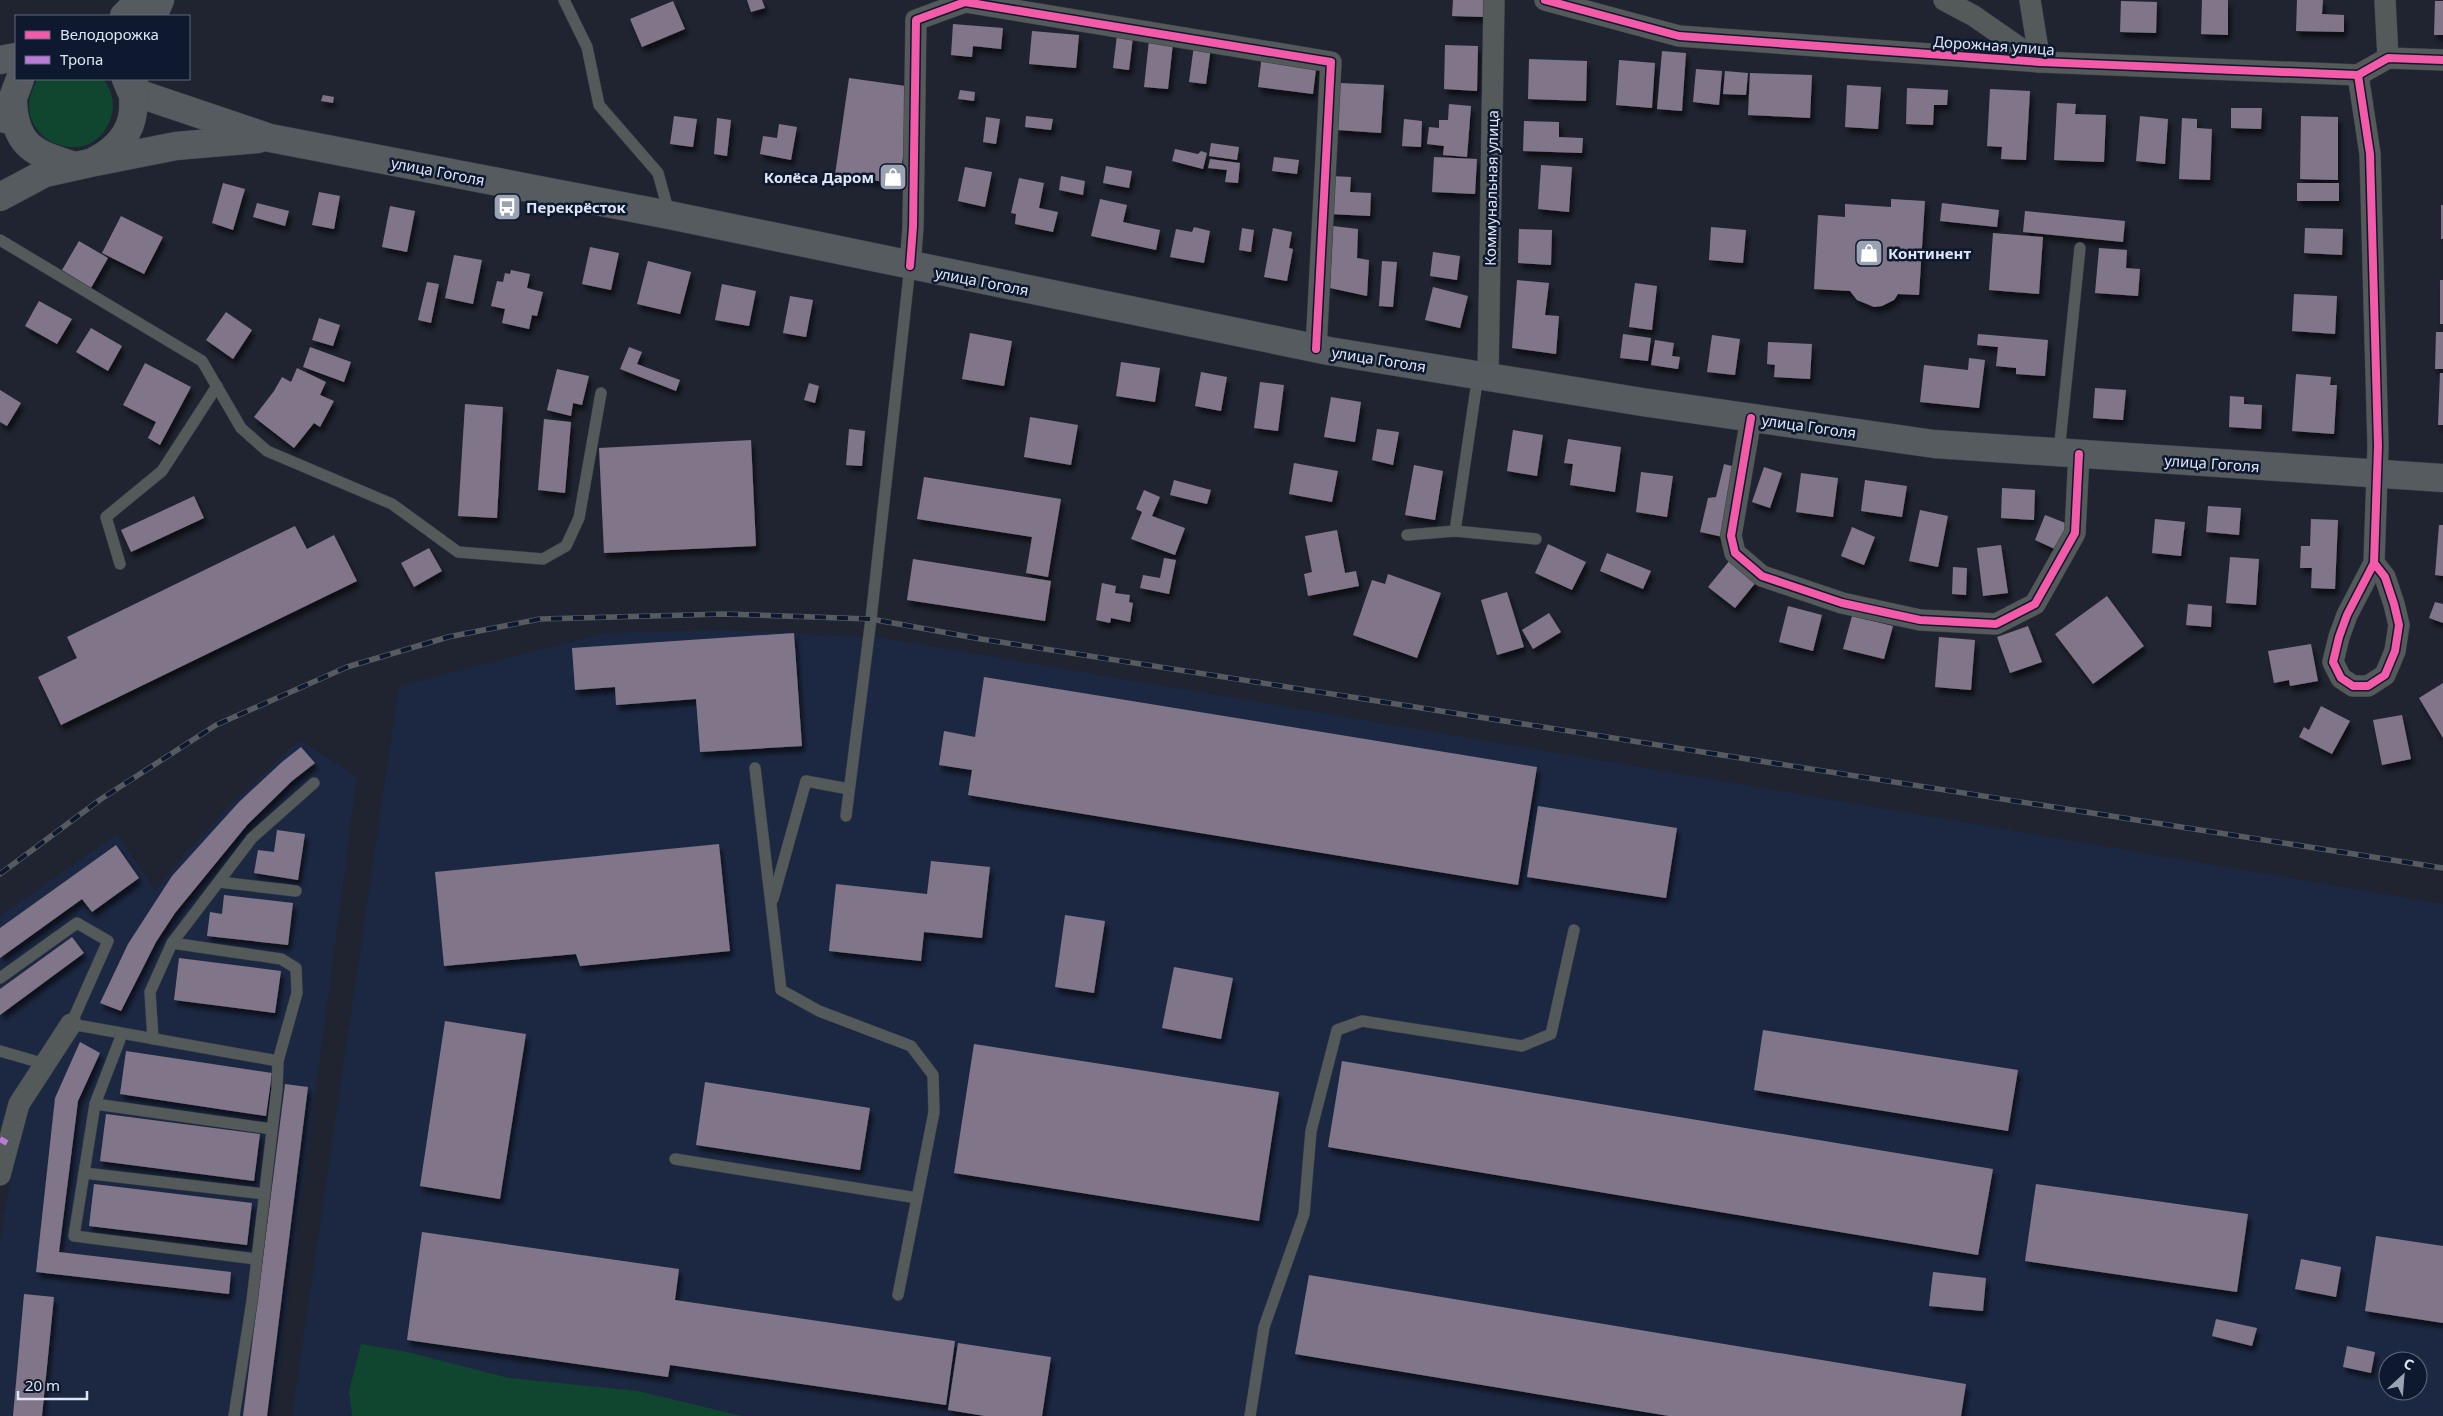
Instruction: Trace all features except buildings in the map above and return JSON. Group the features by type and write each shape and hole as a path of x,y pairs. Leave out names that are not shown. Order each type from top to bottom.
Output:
{"main road":[{"path":"125,15 140,0"},
{"path":"153,15 160,0"},
{"path":"0,60 15,57"},
{"path":"0,197 45,173 83,164 110,153 125,136 133,111 131,83"},
{"name":"улица Гоголя","path":"131,83 270,138 669,215 1316,348 1751,418 1934,444 2443,478"},
{"name":"улица Гоголя","path":"10,116 40,155 83,164 176,146 270,138"}],"street":[{"name":"Коммунальная улица","path":"1483,376 1494,0"},
{"name":"Дорожная улица","path":"1544,0 1679,36 2040,62 2358,75"},
{"path":"1944,0 1974,16 2040,62"},
{"path":"2030,0 2040,62"},
{"path":"2385,0 2388,58"},
{"path":"910,266 913,227 916,20 965,2 1332,62 1316,348"},
{"path":"2374,563 2385,577 2398,618 2399,626 2395,651 2385,675 2368,686 2353,686 2341,678 2333,662 2347,615 2374,563 2378,474 2370,154 2358,75 2388,58 2443,60"},
{"path":"1751,418 1731,536 1735,554 1762,576 1842,603 1920,620 1996,624 2035,604 2076,532 2069,453"},
{"path":"0,1175 19,1104 71,1024"}],"lane":[{"path":"564,0 587,47 599,105 658,173 669,215"},
{"path":"0,240 202,361 241,428 267,451 392,504 458,552 543,559 566,546 579,518 601,393"},
{"path":"2069,453 2080,248"},
{"path":"846,816 871,619 910,266"},
{"path":"1455,531 1483,376"},
{"path":"120,564 106,517 162,471 217,386"},
{"path":"1407,535 1455,531 1536,539"},
{"path":"754,768 781,990 819,1010 911,1046 933,1076 934,1112 898,1295"},
{"path":"771,905 806,782 849,789"},
{"path":"153,1040 150,992 172,943 252,838 314,783"},
{"path":"219,882 296,891"},
{"path":"0,978 77,923 108,941 71,1024 278,1061"},
{"path":"1250,1416 1264,1327 1304,1214 1311,1131 1337,1030 1362,1021 1522,1046 1551,1034 1574,930"},
{"path":"172,943 281,959 296,968 297,993 278,1061 252,1301 234,1416"},
{"path":"122,1034 95,1104 74,1236 256,1259"},
{"path":"0,1051 45,1064"},
{"path":"95,1104 272,1129"},
{"path":"674,1159 917,1198"},
{"path":"84,1173 264,1194"}],"shaded area":[{"path":"723,630 883,638 2443,904 2443,1416 292,1416 399,686 605,633"},
{"path":"301,741 357,777 273,1416 0,1416 0,1242 16,1142 0,1129 0,916 117,834 155,891 185,853 228,808 289,749"}],"green space":[{"path":"38,80 104,80 113,100 112,114 102,134 88,144 71,147 54,143 40,133 31,119 30,100"},
{"path":"361,1344 407,1352 509,1378 638,1391 742,1416 352,1416 349,1391"}],"railway":[{"path":"0,874 101,799 216,725 347,667 448,637 540,619 724,614 871,619 981,639 2443,868"}],"marked path":[{"path":"0,1139 7,1143"}],"cycle path":[{"path":"1545,0 1679,36 2040,62 2358,75 2388,58 2443,60"},
{"path":"910,266 913,227 916,20 965,2 1331,62 1316,349"},
{"path":"2358,75 2370,154 2378,446 2374,563 2347,615 2333,662 2341,678 2353,686 2368,686 2385,675 2395,651 2399,625 2394,604 2385,577 2374,563"},
{"path":"1751,418 1731,536 1735,553 1762,576 1842,603 1920,620 1996,624 2035,604 2075,533 2079,454"}],"place":[{"name":"Колёса Даром","path":"893,177"},
{"name":"Перекрёсток","path":"507,207"},
{"name":"Континент","path":"1869,253"}]}
